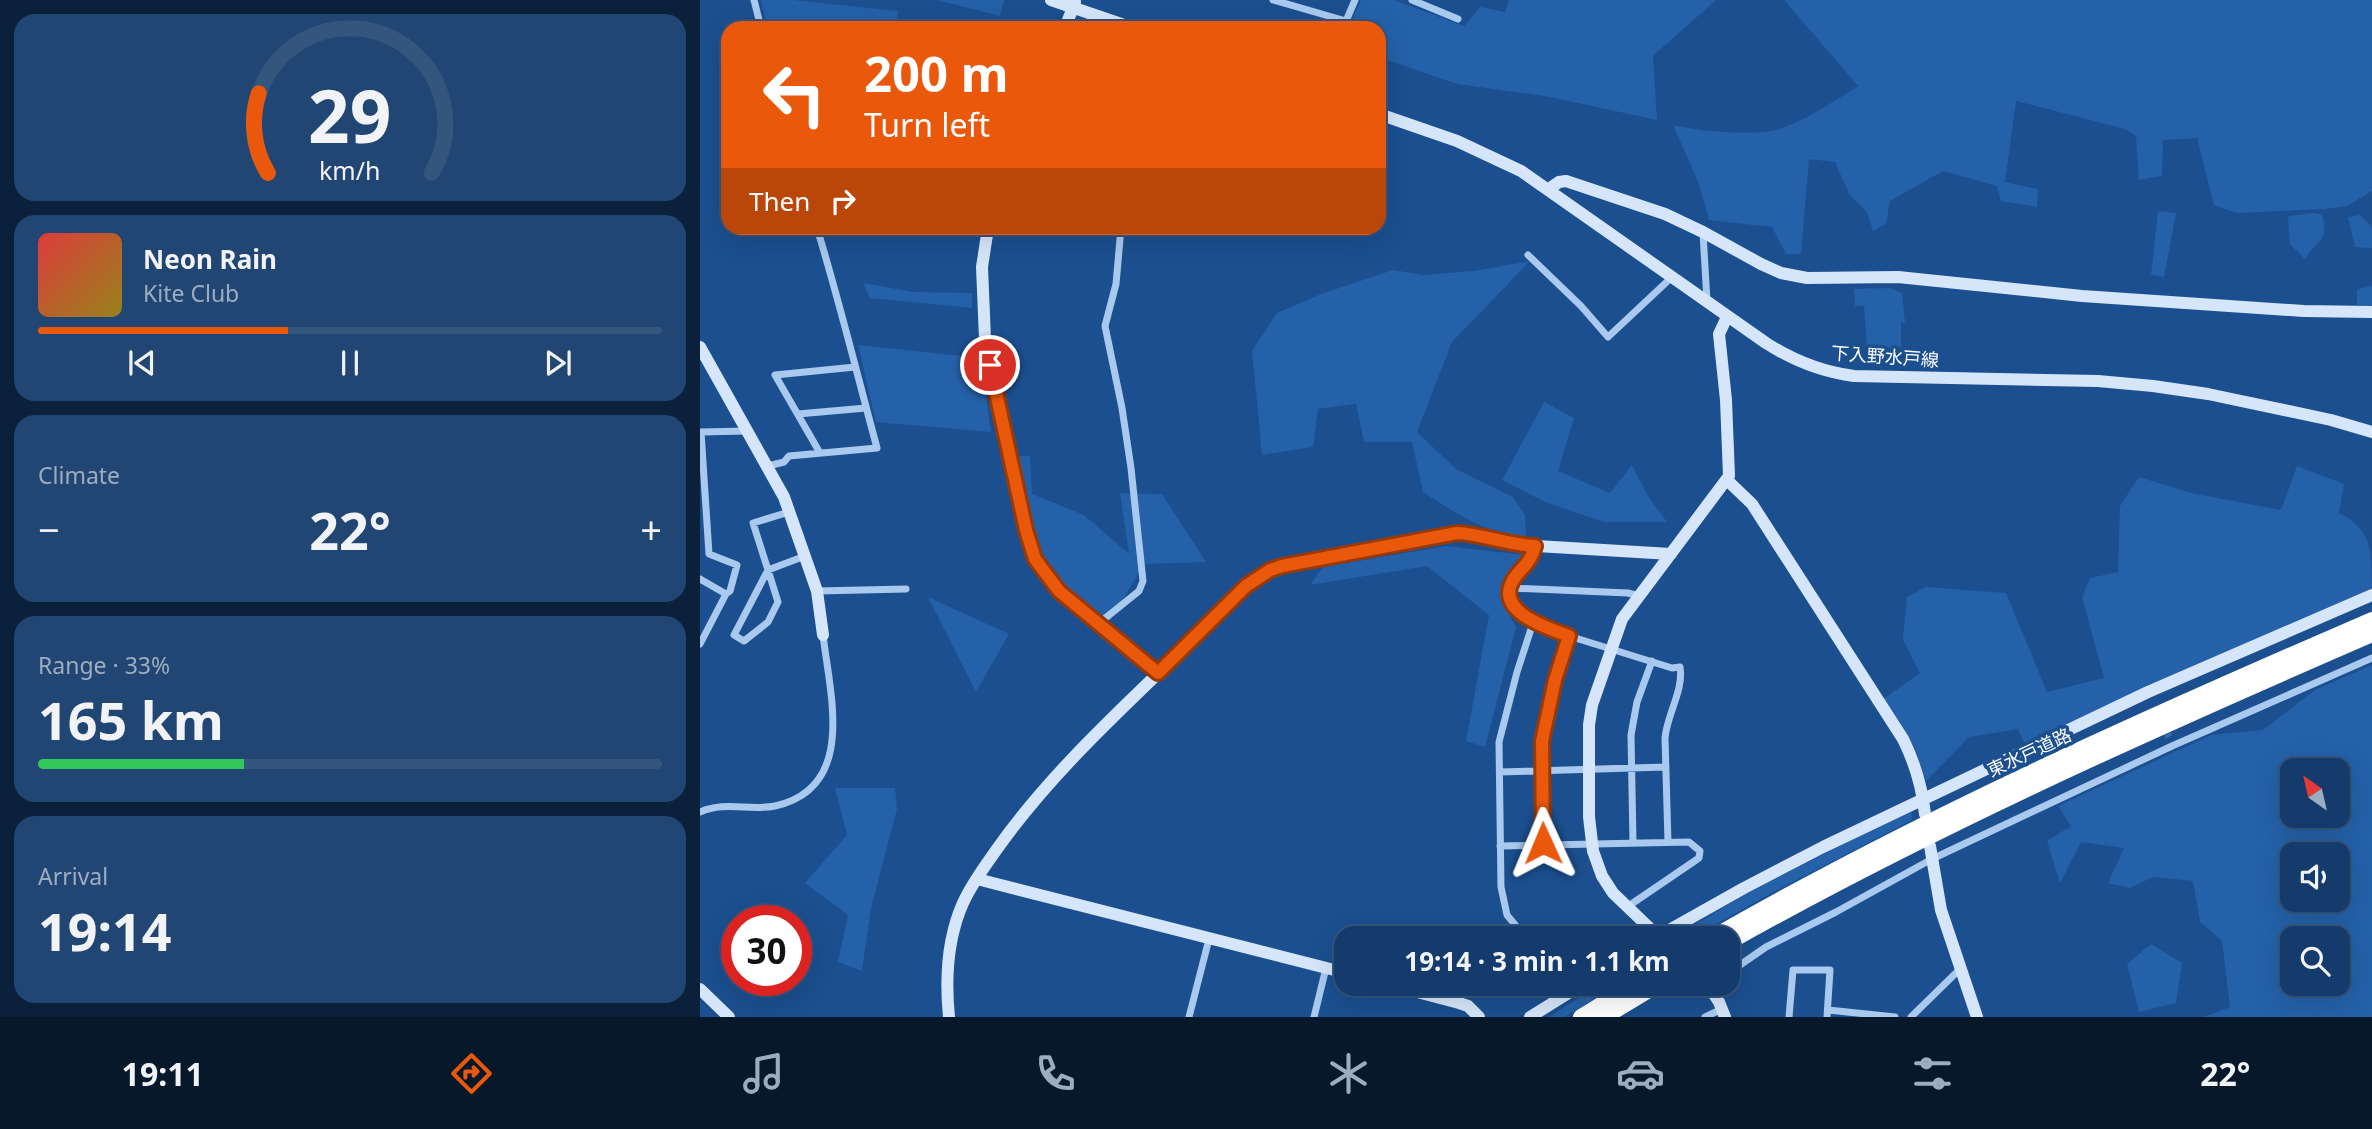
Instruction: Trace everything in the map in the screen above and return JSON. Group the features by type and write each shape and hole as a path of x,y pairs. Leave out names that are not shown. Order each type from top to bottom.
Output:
{"highway":[{"name":"東水戸道路","path":"1734,926 1849,863 1975,799 2107,737 2372,620"},
{"name":"東水戸道路","path":"1740,936 1854,874 1981,811 2372,634"},
{"path":"1581,1017 1615,996"},
{"path":"1605,1017 1639,996"}],"street":[{"path":"754,0 759,21"},
{"path":"1051,0 1074,4 1101,21"},
{"path":"1273,0 1301,4 1335,21"},
{"path":"1345,21 1355,0"},
{"path":"1412,0 1458,19"},
{"path":"1068,21 1074,4"},
{"name":"下入野水戸線","path":"1386,117 1480,151 1510,165 1549,189 1727,317 1791,358 1817,368 1841,374 2098,382 2165,387 2331,420 2372,432"},
{"path":"1549,189 1566,181 1665,214 1781,274 1807,278 1898,277 2105,297 2304,311 2372,312"},
{"path":"1703,232 1707,302"},
{"path":"768,466 784,462 789,456 877,448 837,292 819,235"},
{"path":"987,235 982,267 985,339 1026,530 1035,559 1051,582 1158,673"},
{"path":"1098,624 1139,592 1143,581 1130,456 1105,326 1116,284 1120,235"},
{"path":"1528,255 1581,306 1608,337 1672,276"},
{"path":"1645,926 1613,893 1602,876 1592,844 1588,739 1592,705 1622,619 1727,480 1731,470 1719,334 1727,317"},
{"path":"700,347 768,466 805,556 817,591 833,724 832,751 824,772 812,789 796,800 772,807 725,805 700,812"},
{"path":"820,453 775,375 855,367"},
{"path":"700,372 714,370"},
{"path":"798,414 866,408"},
{"path":"700,644 730,591 737,565 709,554 701,432 747,430"},
{"path":"1727,480 1752,505 1903,739 1915,765 1925,814"},
{"path":"789,512 753,523 768,570 778,602 768,622 744,641 734,635 768,570 805,556"},
{"path":"949,1017 946,973 950,946 964,902 976,879 1031,804 1110,720 1246,586 1270,570 1457,533 1518,545 1671,554"},
{"path":"1535,546 1529,563 1513,580 1510,588 1510,598 1532,623 1672,668 1680,667 1682,676 1666,725 1668,842"},
{"path":"700,579 726,594"},
{"path":"1510,588 1628,593 1639,596"},
{"path":"817,591 906,589"},
{"path":"1677,926 1755,882 1924,799 2372,595"},
{"path":"1515,926 1503,905 1501,887 1499,742 1532,623"},
{"path":"1543,843 1542,741 1552,692 1569,636"},
{"path":"1740,965 1766,947 1836,912 1931,853 2372,658"},
{"path":"1633,842 1633,717 1652,661"},
{"path":"2169,737 2172,746"},
{"path":"1500,772 1665,767"},
{"path":"1500,846 1689,842 1700,851 1699,858 1626,908"},
{"path":"1931,853 1941,911 1977,1017"},
{"path":"976,879 1334,970"},
{"path":"1189,1017 1209,939"},
{"path":"1314,1017 1326,968"},
{"path":"1911,1017 1960,969"},
{"path":"1789,1017 1793,970 1830,970 1828,1014 1895,1017"},
{"path":"700,989 728,1017"},
{"path":"1432,996 1468,1006 1479,1017"},
{"path":"1530,1017 1564,996"},
{"path":"1705,1017 1724,1013 1716,996"}],"shaded area":[{"path":"761,0 793,0 898,11 897,21 766,21"},
{"path":"937,0 1004,0 1000,16"},
{"path":"1361,0 1394,0 1464,26 1480,7 1505,12 1509,0 1716,0 1653,56 1657,120 1545,96 1457,84 1386,59 1386,21 1351,21"},
{"path":"1784,0 2372,0 2372,191 2347,206 2237,213 2214,205 2197,138 2163,140 2162,176 2139,180 2136,136 2125,129 2016,101 2005,182 2038,189 2037,207 2001,201 1997,186 1943,171 1890,201 1886,224 1873,231 1867,212 1849,194 1835,162 1809,159 1801,254 1786,254 1772,227 1709,220 1699,184 1673,125 1728,132 1771,131 1801,120 1858,86"},
{"path":"2158,211 2176,213 2164,277 2151,275"},
{"path":"2314,213 2322,215 2324,231 2321,240 2305,259 2290,244 2288,216"},
{"path":"2360,215 2372,227 2372,248 2355,247 2348,217"},
{"path":"1530,261 1452,342 1417,432 1456,469 1513,497 1525,515 1526,537 1484,527 1423,492 1412,442 1364,442 1356,404 1318,409 1313,447 1262,455 1252,351 1277,313 1321,294 1393,270 1424,275 1474,271"},
{"path":"863,283 914,292 972,293 972,308 870,298"},
{"path":"2372,286 2372,306 2357,305 2357,289"},
{"path":"1890,288 1902,293 1905,323 1901,322 1901,347 1867,349 1864,306 1855,306 1854,289"},
{"path":"858,345 981,358 991,432 876,422"},
{"path":"1544,402 1574,418 1558,471 1610,493 1632,465 1648,496 1667,522 1604,522 1545,502 1502,480"},
{"path":"1017,456 1030,456 1032,494 1084,515 1129,554 1120,493 1162,494 1206,562 1144,564 1110,621 1057,580 1039,553"},
{"path":"2297,466 2344,484 2339,513 2358,526 2368,543 2372,588 2024,743 2018,729 1969,737 1926,781 1915,748 1883,699 1920,673 1903,639 1907,597 1926,587 2006,593 2047,692 2104,678 2082,597 2090,578 2118,572 2120,506 2139,477 2191,493 2281,510"},
{"path":"1446,546 1525,555 1523,562 1506,579 1502,602 1516,627 1485,747 1466,741 1489,615 1427,566 1310,585 1323,567"},
{"path":"928,597 1009,634 976,692"},
{"path":"2372,665 2372,1017 2204,1017 2230,1007 2222,941 2200,922 2193,881 2153,877 2130,888 2108,883 2124,848 2081,842 2060,883 2047,841 2071,826 2058,806 2211,735 2263,730 2315,690"},
{"path":"835,788 895,788 897,809 871,908 862,971 838,962 848,915 805,883 847,835"},
{"path":"1911,810 1912,820 1713,926 1692,926 1755,889"},
{"path":"2151,944 2182,963 2176,1003 2139,1012 2127,964"},
{"path":"1581,996 1598,996 1565,1017 1549,1017"}],"tunnel":[{"path":"2163,724 2169,737"},
{"path":"1590,996 1600,1007"}],"route":[{"path":"990,365 1026,530 1035,559 1059,591 1158,673 1246,586 1270,570 1443,534 1469,534 1535,546 1529,563 1513,580 1510,598 1532,623 1569,636 1555,680 1542,741 1543,843"}]}
